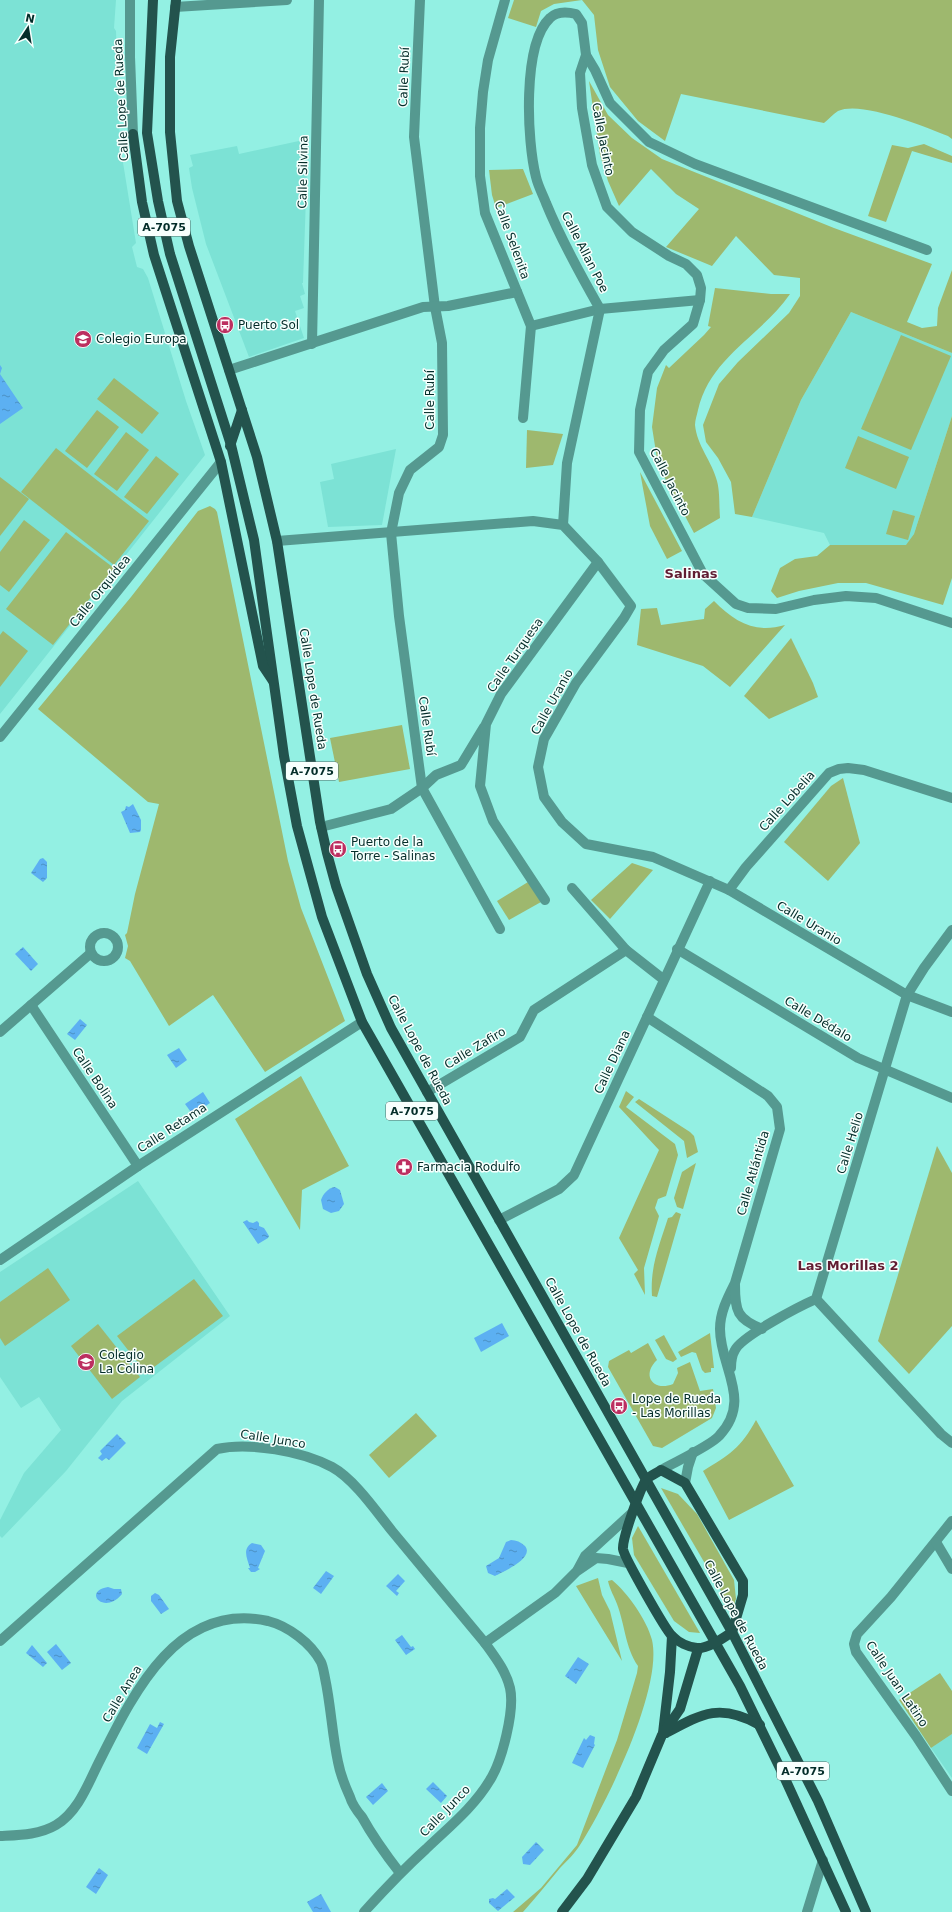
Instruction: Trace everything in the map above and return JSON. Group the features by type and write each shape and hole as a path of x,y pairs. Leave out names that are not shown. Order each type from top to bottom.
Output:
{"main road":[{"name":"Calle Lope de Rueda","path":"153,0 147,133 158,201 170,254 231,444 254,540 284,756 297,826 322,917 362,1022 634,1509 716,1642 760,1725 846,1912"},
{"name":"Calle Lope de Rueda","path":"175,4 170,58 170,132 177,201 189,246 257,457 277,541 321,827 336,886 367,974 391,1028 732,1632 818,1801 866,1912"},
{"name":"Calle Lope de Rueda","path":"133,134 142,202 154,255 221,462 263,666 274,682"},
{"path":"221,462 231,444 242,410"},
{"path":"661,1470 685,1483 743,1581 743,1595 732,1632 716,1642 698,1648 688,1646 672,1636 628,1563 623,1549 624,1537 646,1479 661,1470"},
{"path":"662,1735 670,1672 672,1636"},
{"path":"562,1912 587,1879 636,1797 662,1735 680,1709 698,1648"},
{"path":"662,1735 699,1716 722,1712 742,1715 760,1725"}],"street":[{"name":"Calle Lope de Rueda","path":"130,0 130,57 133,134"},
{"path":"175,4 287,0"},
{"name":"Calle Silvina","path":"312,344 319,0"},
{"name":"Calle Rubí","path":"420,0 414,137 442,344 443,434 439,447 410,470 399,493 391,533 399,616 422,788 500,929"},
{"name":"Calle Selenita","path":"505,0 488,60 483,92 480,128 480,176 485,213 531,326 523,418"},
{"name":"Calle Allan Poe","path":"563,525 567,463 600,309 559,236 536,177 530,130 530,78 534,48 540,30 551,16 565,12 576,14 582,23 586,55 595,70 610,103 649,142 695,164 927,250"},
{"name":"Calle Jacinto","path":"586,55 580,73 582,108 592,165 607,207 632,232 669,256 686,264 697,275 701,288 700,300 693,324 664,350 648,372 640,410 639,452 703,574 736,604 748,608 776,609 814,600 846,596 876,598 952,623"},
{"path":"229,370 423,307 436,307 517,292"},
{"path":"531,326 600,309 700,300"},
{"name":"Calle Orquídea","path":"0,737 221,462"},
{"path":"277,541 533,521 563,525"},
{"name":"Calle Uranio","path":"563,525 598,562 631,606 624,618 576,683 544,739 538,767 544,797 562,822 586,844 653,857 729,890 907,995 952,1012"},
{"name":"Calle Turquesa","path":"545,900 493,820 480,786 486,724 500,694 598,562"},
{"path":"321,827 391,809 422,788 436,775 461,765 486,724"},
{"name":"Calle Lobelia","path":"729,890 746,867 829,773 839,769 848,768 864,770 952,798"},
{"name":"Calle Diana","path":"499,1220 559,1189 574,1175 677,949 710,881"},
{"path":"572,888 626,950 664,979"},
{"name":"Calle Helio","path":"816,1299 886,1070 907,995 924,968 951,932"},
{"name":"Calle Dédalo","path":"677,949 858,1058 952,1098"},
{"name":"Calle Zafiro","path":"427,1092 520,1037 534,1010 626,950"},
{"path":"0,1032 91,953"},
{"name":"Calle Bolina","path":"30,1005 138,1166"},
{"name":"Calle Atlántida","path":"647,1017 768,1096 777,1107 780,1129 735,1283 726,1300 720,1328 721,1343 730,1371 735,1405 732,1420 718,1437 661,1470"},
{"name":"Calle Retama","path":"0,1260 138,1166 362,1022"},
{"name":"Calle Atlántida","path":"735,1283 736,1310 741,1318 749,1324 762,1329"},
{"path":"762,1329 799,1306 816,1299 936,1429 952,1443"},
{"name":"Calle Atlántida","path":"730,1371 735,1349 745,1340 762,1329"},
{"name":"Calle Junco","path":"0,1641 217,1449 232,1446 250,1446 306,1456 333,1468 359,1490 485,1643 500,1664 510,1689 510,1720 502,1749 491,1779 470,1807 400,1873 364,1912"},
{"path":"685,1483 693,1452"},
{"path":"577,1571 586,1556 634,1509"},
{"name":"Calle Juan Latino","path":"952,1522 891,1597 857,1634 854,1644 856,1652 916,1736 952,1791"},
{"path":"936,1542 952,1569"},
{"path":"485,1643 555,1593 577,1571 596,1558 628,1563"},
{"name":"Calle Anea","path":"0,1836 36,1833 56,1825 71,1812 86,1789 127,1706 150,1671 180,1641 203,1627 226,1618 252,1618 280,1624 306,1643 321,1662 328,1693 338,1763 350,1799 376,1842 400,1873"},
{"path":"807,1912 823,1860"}],"shaded area":[{"name":"Colegio Europa","path":"0,0 116,0 114,28 116,31 120,144 136,243 132,247 137,267 143,269 148,278 186,401 205,455 0,714"},
{"path":"308,139 302,283 305,294 300,296 304,308 295,311 304,338 249,357 206,244 192,188 189,168 193,166 190,155 237,146 239,154"},
{"path":"851,312 952,353 952,416 914,534 906,546 830,545 824,533 752,517 801,400"},
{"path":"396,449 382,525 328,527 320,482 334,479 331,464"},
{"name":"Colegio La Colina","path":"138,1181 230,1316 122,1401 66,1471 2,1538 0,1536 0,1520 24,1473 61,1430 39,1397 21,1408 0,1377 0,1272"},
{"path":"952,1734 952,1778 931,1748"}],"green space":[{"path":"514,0 582,0 554,4 541,11 536,27 508,18"},
{"path":"582,0 952,0 952,139 948,136 909,121 862,109 838,111 824,123 681,94 665,141 638,121 610,87 598,50 594,15"},
{"path":"589,81 608,115 632,138 662,159 834,228 932,264 907,322 922,328 937,326 938,308 952,270 952,353 851,312 801,400 752,517 735,514 731,482 718,458 706,442 703,425 719,384 738,362 789,313 800,296 800,278 774,275 736,236 712,266 666,247 699,209 676,194 651,169 619,206 608,181 600,155"},
{"path":"924,144 952,156 952,163 912,151 886,222 868,216 892,145 908,148"},
{"path":"523,169 533,194 496,208 492,195 489,170"},
{"path":"715,288 771,294 790,294 778,309 725,361 713,375 704,392 696,419 696,433 717,481 720,518 694,533 658,465 652,427 657,388 666,365 669,368 711,327 708,326"},
{"path":"901,335 951,356 911,450 861,429"},
{"path":"114,378 159,413 142,434 97,399"},
{"path":"97,410 119,427 87,468 65,451"},
{"path":"952,416 952,578 943,605 866,583 838,583 799,591 777,598 771,591 780,568 795,559 817,556 830,545 906,545 914,534"},
{"path":"527,430 563,434 553,465 526,468"},
{"path":"126,432 149,450 117,491 94,474"},
{"path":"858,436 909,457 896,489 845,468"},
{"path":"56,448 149,521 114,565 21,492"},
{"path":"156,456 179,474 147,514 124,497"},
{"path":"640,472 682,551 667,559 650,526"},
{"path":"0,477 29,499 0,536"},
{"path":"210,506 217,512 288,861 301,908 345,1021 265,1072 213,995 169,1026 130,961 125,958 128,946 125,935 127,933 135,894 159,804 148,802 38,709 131,597 198,511"},
{"path":"893,510 915,516 908,540 886,534"},
{"path":"24,520 50,540 9,592 0,585 0,552"},
{"path":"66,532 114,568 53,645 6,609"},
{"path":"714,601 730,615 746,624 764,628 785,625 730,687 703,666 637,645 641,609 657,608 661,625 704,619 705,609"},
{"path":"3,631 28,651 0,687 0,635"},
{"path":"791,638 813,683 818,697 769,719 744,696"},
{"path":"402,725 410,769 339,782 330,738"},
{"path":"843,778 860,843 828,881 784,842 831,786"},
{"path":"632,863 653,870 610,919 591,900"},
{"path":"528,882 541,902 509,920 497,901"},
{"path":"301,1076 349,1166 302,1190 300,1230 235,1119"},
{"path":"626,1091 634,1097 626,1107 675,1144 678,1155 666,1196 658,1199 655,1208 659,1216 644,1268 645,1295 634,1274 638,1270 619,1238 659,1150 619,1107"},
{"path":"639,1099 690,1132 694,1136 698,1152 687,1158 684,1141 635,1102"},
{"path":"937,1146 952,1173 952,1326 909,1374 878,1341"},
{"path":"696,1163 683,1209 677,1207 674,1198 682,1172"},
{"path":"676,1212 681,1214 657,1297 652,1296 652,1276 658,1247 668,1218 672,1217"},
{"path":"48,1268 70,1300 5,1346 0,1338 0,1302"},
{"path":"194,1279 223,1316 146,1373 117,1336"},
{"path":"98,1324 140,1377 112,1399 71,1346"},
{"path":"710,1333 714,1368 711,1368 711,1372 705,1373 702,1370 696,1353 692,1352 681,1357 678,1352"},
{"path":"664,1335 677,1359 673,1362 666,1359 655,1340"},
{"path":"648,1343 657,1360 650,1371 650,1376 655,1384 666,1386 673,1384 678,1373 677,1368 690,1362 700,1391 713,1389 716,1408 712,1418 662,1448 653,1446 608,1367 609,1361 629,1350 631,1353"},
{"path":"416,1413 437,1436 389,1478 369,1455"},
{"path":"756,1420 794,1486 729,1520 703,1471 734,1450 745,1438"},
{"path":"661,1488 678,1494 697,1514 734,1580 736,1599 732,1610"},
{"path":"638,1526 700,1633 689,1632 674,1621 634,1555 632,1538"},
{"path":"598,1578 602,1595 610,1611 622,1661 576,1586"},
{"path":"612,1580 636,1607 646,1624 652,1640 653,1661 649,1686 641,1715 618,1774 580,1845 523,1912 513,1912 541,1888 577,1845 617,1740 637,1673 638,1666 630,1651 620,1612 608,1581"},
{"path":"940,1673 952,1691 952,1734 931,1748 899,1700"}],"water":[{"path":"0,374 23,408 0,424"},
{"path":"133,804 141,820 141,830 140,832 130,833 121,812 125,810 126,806 129,807"},
{"path":"43,858 47,862 47,878 43,882 31,873 40,859"},
{"path":"23,947 38,964 31,971 15,954"},
{"path":"80,1019 87,1025 75,1040 67,1034"},
{"path":"179,1048 187,1060 176,1068 167,1055"},
{"path":"203,1092 210,1103 193,1115 185,1104"},
{"path":"335,1187 340,1190 344,1204 339,1211 331,1213 323,1209 321,1200 326,1192"},
{"path":"247,1220 253,1223 257,1221 259,1226 264,1228 269,1236 268,1238 258,1244 243,1222"},
{"path":"502,1323 509,1336 481,1352 474,1338"},
{"path":"117,1434 126,1443 109,1460 106,1458 102,1461 98,1458 102,1454 100,1451"},
{"path":"511,1540 522,1543 525,1546 527,1551 526,1555 517,1564 495,1576 488,1573 486,1566 499,1558 506,1542"},
{"path":"252,1543 261,1545 265,1551 258,1568 260,1569 255,1572 251,1572 248,1568 250,1568 246,1554 247,1548"},
{"path":"326,1571 334,1576 321,1594 313,1588"},
{"path":"398,1574 405,1581 396,1591 399,1593 397,1596 386,1586"},
{"path":"108,1587 121,1589 122,1594 109,1603 103,1603 96,1597 97,1593 100,1589"},
{"path":"155,1593 159,1595 169,1609 161,1614 151,1601 151,1596"},
{"path":"402,1635 411,1647 413,1646 415,1649 406,1655 395,1640"},
{"path":"56,1644 71,1663 62,1670 47,1652"},
{"path":"32,1645 47,1663 43,1667 26,1653"},
{"path":"578,1657 589,1664 576,1684 565,1676"},
{"path":"160,1722 164,1724 147,1754 137,1748 150,1724 157,1728"},
{"path":"590,1735 595,1737 595,1745 583,1768 572,1763 584,1738 586,1740"},
{"path":"433,1782 447,1796 441,1803 426,1789"},
{"path":"382,1783 388,1791 373,1805 366,1797"},
{"path":"536,1842 544,1850 530,1865 523,1864 522,1857"},
{"path":"99,1868 108,1875 96,1894 86,1887"},
{"path":"507,1889 515,1897 498,1911 489,1903 489,1899 495,1899"},
{"path":"321,1894 331,1912 313,1912 307,1902"}],"place":[{"name":"Puerto Sol","path":"225,325"},
{"name":"Colegio Europa","path":"83,339"},
{"name":"Puerto de la Torre - Salinas","path":"338,849"},
{"name":"Farmacia Rodulfo","path":"404,1167"},
{"name":"Colegio La Colina","path":"86,1362"},
{"name":"Lope de Rueda - Las Morillas","path":"619,1406"}],"district":[{"name":"Salinas","path":"691,573"},
{"name":"Las Morillas 2","path":"848,1265"}]}
